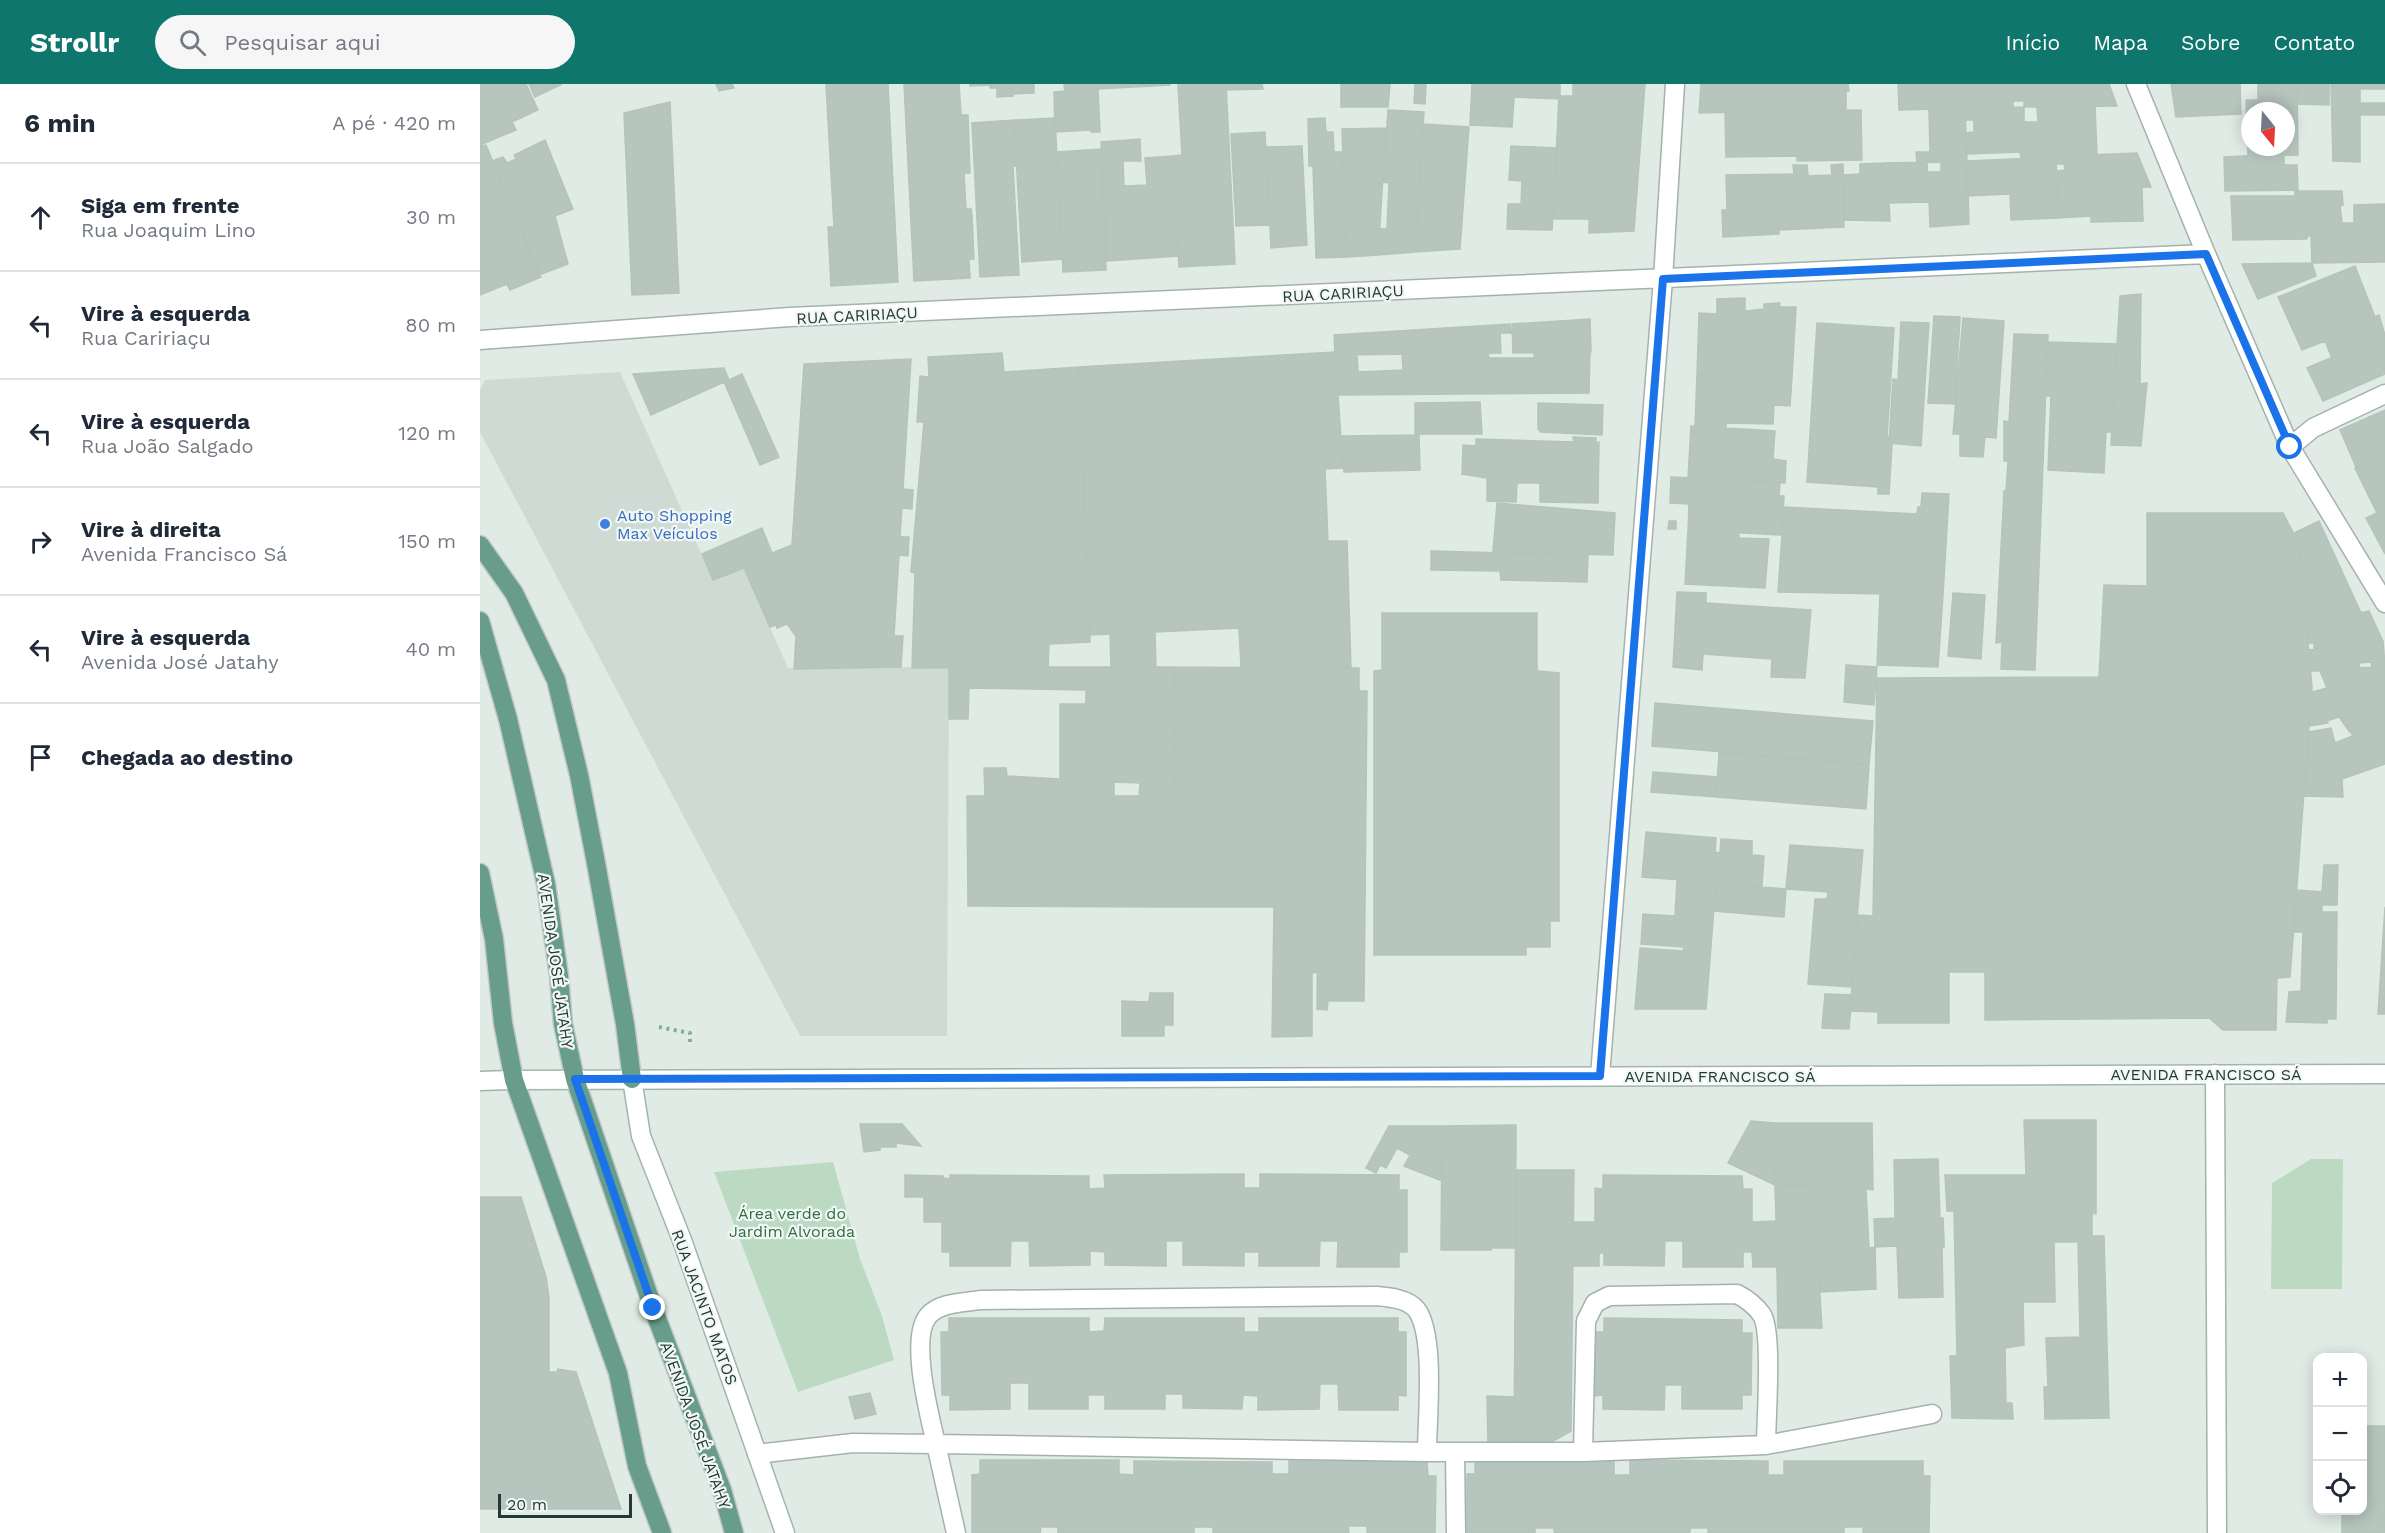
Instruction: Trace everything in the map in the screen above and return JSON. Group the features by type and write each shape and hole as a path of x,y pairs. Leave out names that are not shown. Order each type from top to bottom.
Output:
{"main road":[{"path":"480,544 514,593 556,680 579,775 596,863 625,1024 632,1079"},
{"name":"AVENIDA JOSÉ JATAHY","path":"480,621 508,719 546,884 560,976 563,1024 575,1079 653,1308 722,1490 734,1533"},
{"path":"480,873 494,939 503,1023 514,1080 618,1373 637,1466 662,1533"}],"street":[{"path":"1600,1076 1663,279 1675,84"},
{"path":"2136,84 2206,254 2290,447 2385,603"},
{"name":"RUA CARIRIAÇU","path":"480,340 790,317 2206,254"},
{"path":"2290,447 2313,428 2385,394"},
{"path":"2215,1074 2217,1533"},
{"name":"AVENIDA FRANCISCO SÁ","path":"480,1081 2385,1074"},
{"name":"RUA JACINTO MATOS","path":"632,1079 641,1136 686,1251 785,1533"},
{"path":"1583,1452 1586,1321 1595,1302 1609,1296 1737,1294 1749,1300 1763,1316 1767,1339 1766,1445"},
{"path":"956,1533 923,1389 920,1337 927,1317 944,1305 980,1300 1377,1296 1396,1299 1416,1308 1426,1329 1428,1349 1426,1452"},
{"path":"757,1454 853,1443 1426,1452 1583,1452 1766,1445 1932,1413"},
{"path":"1455,1452 1456,1533"}],"path":[{"path":"658,1027 690,1033 690,1043"}],"shaded area":[{"path":"620,372 713,580 744,568 788,668 949,667 947,1036 800,1036 480,432 480,390 485,380"}],"green space":[{"path":"2311,1159 2343,1159 2342,1289 2271,1289 2272,1183"},
{"name":"Área verde do Jardim Alvorada","path":"833,1162 860,1259 882,1316 894,1360 798,1392 714,1172"}],"building":[{"path":"480,84 495,84 516,130 480,145"},
{"path":"495,84 526,84 538,110 512,122"},
{"path":"529,84 562,84 535,97"},
{"path":"716,84 732,84 734,88 719,91"},
{"path":"826,84 888,84 898,282 831,286 828,227 834,227"},
{"path":"904,84 959,84 961,115 968,115 970,173 964,173 966,209 971,209 972,216 974,259 969,259 970,278 914,281"},
{"path":"970,84 1012,84 1013,96 997,97 997,88 990,88 990,85 970,86"},
{"path":"1012,84 1034,84 1034,93 1013,94"},
{"path":"1064,84 1098,84 1098,89 1065,92"},
{"path":"1098,84 1170,84 1170,85 1098,89"},
{"path":"1226,84 1235,264 1179,267 1173,156 1182,155 1178,85"},
{"path":"1226,84 1262,84 1263,89 1226,90"},
{"path":"1341,84 1390,84 1388,107 1341,107"},
{"path":"1415,84 1426,84 1425,104 1414,103"},
{"path":"1472,84 1515,84 1512,127 1470,125"},
{"path":"1515,84 1560,84 1560,99 1514,97"},
{"path":"1573,84 1590,84 1589,219 1553,219 1559,96 1573,96"},
{"path":"1590,84 1645,84 1634,231 1589,233"},
{"path":"1701,84 1848,84 1849,91 1846,91 1846,110 1699,113"},
{"path":"1898,84 2109,84 2117,106 2024,107 2024,101 2013,101 2013,107 1899,110"},
{"path":"2171,84 2240,84 2241,114 2176,117"},
{"path":"2258,84 2297,84 2298,155 2295,155 2295,102 2246,102 2246,100 2258,100"},
{"path":"2297,84 2329,84 2329,105 2297,104"},
{"path":"2331,84 2360,84 2360,162 2333,161"},
{"path":"2360,84 2385,84 2385,89 2360,89"},
{"path":"1098,89 1100,132 1091,132 1091,130 1055,132 1054,92"},
{"path":"670,102 679,293 632,295 624,113"},
{"path":"2360,103 2385,103 2385,115 2359,115"},
{"path":"2095,106 2097,155 2021,159 2020,152 1966,154 1965,133 1974,132 1974,120 1965,120 1965,108 2024,107 2024,122 2038,122 2037,107"},
{"path":"1965,108 1967,161 1917,163 1916,152 1930,152 1929,109"},
{"path":"1388,110 1424,112 1415,252 1378,255 1379,229 1387,229 1389,183 1383,182"},
{"path":"1861,110 1862,160 1797,161 1797,156 1726,157 1725,112"},
{"path":"1055,118 1062,259 1022,262 1014,120"},
{"path":"1325,118 1326,132 1333,132 1334,152 1343,152 1346,257 1316,258 1313,166 1309,166 1308,119"},
{"path":"1014,120 1016,166 1013,166 1019,275 980,277 972,123"},
{"path":"1423,124 1469,127 1460,249 1415,252"},
{"path":"1386,128 1378,255 1346,257 1342,129"},
{"path":"1265,132 1270,225 1236,226 1231,134"},
{"path":"1140,139 1141,161 1123,161 1124,186 1147,185 1145,158 1173,156 1178,256 1107,261 1101,142"},
{"path":"545,140 573,209 555,216 568,264 539,275 492,161 503,157 507,163 516,159 514,155"},
{"path":"486,145 541,277 510,290 507,284 480,295 480,146"},
{"path":"1302,146 1307,245 1271,248 1266,147"},
{"path":"1511,146 1557,148 1552,230 1507,229 1508,204 1521,204 1522,181 1509,180"},
{"path":"1101,149 1106,270 1063,272 1057,152"},
{"path":"2137,153 2151,187 2113,188 2112,174 2090,175 2090,155"},
{"path":"2090,155 2091,216 2058,218 2057,171 2065,170 2064,164 2057,164 2056,157"},
{"path":"2284,156 2284,165 2297,165 2298,190 2225,191 2224,157"},
{"path":"2056,157 2058,218 2011,220 2010,194 1967,196 1967,161"},
{"path":"1967,161 1969,224 1930,227 1928,172 1941,172 1941,162"},
{"path":"1927,162 1929,202 1888,203 1888,182 1883,182 1883,163"},
{"path":"1883,163 1883,182 1888,182 1890,221 1844,220 1843,175 1860,174 1860,164"},
{"path":"1843,164 1844,227 1779,230 1779,234 1723,237 1722,210 1727,210 1726,175 1794,174 1793,165 1807,165 1808,176 1832,175 1831,165"},
{"path":"2112,174 2113,188 2142,187 2143,221 2091,222 2090,175"},
{"path":"2295,191 2342,191 2343,205 2340,206 2342,223 2354,223 2354,205 2385,204 2385,262 2312,263 2311,236 2307,236 2307,239 2233,240 2231,196 2295,196"},
{"path":"2312,263 2316,276 2258,299 2242,264"},
{"path":"2355,266 2375,317 2379,315 2385,335 2332,358 2325,341 2302,350 2278,297"},
{"path":"2141,294 2140,384 2147,383 2141,446 2111,445 2120,296"},
{"path":"1745,298 1745,311 1764,309 1764,304 1780,303 1779,307 1796,307 1792,377 1697,374 1699,313 1717,314 1717,299"},
{"path":"1934,316 1960,317 1955,404 1928,403"},
{"path":"1963,318 2004,321 1996,438 1985,437 1983,457 1960,456 1960,434 1953,434"},
{"path":"1590,319 1591,352 1513,353 1512,324"},
{"path":"1901,322 1929,323 1921,446 1889,443 1893,379 1898,380"},
{"path":"1817,323 1894,328 1887,437 1890,437 1889,443 1892,444 1889,494 1878,494 1878,487 1807,482"},
{"path":"1510,324 1511,333 1500,333 1501,353 1335,355 1334,335"},
{"path":"2014,334 2048,335 2035,670 2001,669 2002,642 1996,643 2004,491 2006,491 2008,461 2004,461 2004,421 2009,422"},
{"path":"2385,335 2385,374 2323,401 2307,368"},
{"path":"2048,342 2117,344 2112,432 2106,432 2104,473 2048,470 2051,396 2046,396"},
{"path":"1335,352 1343,468 1325,469 1328,541 1347,541 1351,668 1241,667 1239,628 1155,632 1156,667 1111,668 1110,634 1090,635 1079,367"},
{"path":"1590,352 1589,393 1338,395 1335,355 1357,355 1358,372 1403,370 1402,354 1488,353 1489,358 1534,358 1534,353"},
{"path":"1002,353 1004,372 1079,367 1090,642 1049,644 1048,667 912,668 915,573 911,572 924,422 917,422 920,376 929,377 928,357"},
{"path":"911,359 903,489 913,490 912,509 902,508 900,537 909,537 908,556 899,555 894,636 903,636 901,667 794,669 796,636 787,624 777,628 776,625 770,627 744,568 713,580 702,554 762,528 772,553 792,545 804,364"},
{"path":"724,368 729,380 742,374 779,457 760,465 724,382 651,415 633,374"},
{"path":"1697,374 1792,377 1790,406 1774,405 1773,424 1726,423 1726,428 1695,427"},
{"path":"1480,402 1482,434 1415,434 1415,403"},
{"path":"1538,403 1603,405 1602,435 1541,432 1538,429"},
{"path":"2385,410 2385,453 2356,467 2340,430"},
{"path":"1691,426 1775,431 1773,459 1786,461 1785,483 1688,478"},
{"path":"1419,435 1420,470 1344,472 1341,436"},
{"path":"1573,437 1596,438 1596,443 1599,442 1598,503 1540,502 1540,483 1517,483 1516,502 1487,501 1487,478 1462,474 1463,445 1476,446 1476,439 1574,442"},
{"path":"2385,453 2385,509 2377,513 2355,468"},
{"path":"1671,477 1780,482 1779,496 1784,496 1782,535 1688,530 1689,504 1670,503"},
{"path":"1922,493 1949,494 1943,595 1778,592 1784,507 1917,514 1918,507 1921,507"},
{"path":"1497,503 1615,513 1613,555 1493,552"},
{"path":"2385,509 2385,554 2366,518"},
{"path":"2147,513 2283,513 2299,544 2312,687 2290,977 2277,978 2276,1030 2223,1030 2209,1018 1985,1020 1985,972 1949,972 1949,1023 1878,1023 1878,1012 1850,1011 1858,915 1873,916 1877,678 2099,677 2104,585 2147,586"},
{"path":"1669,521 1676,521 1676,529 1668,529"},
{"path":"2319,521 2361,613 2306,623 2299,544 2294,533"},
{"path":"1688,530 1739,532 1739,538 1769,539 1765,588 1685,584"},
{"path":"1431,551 1588,555 1587,582 1501,580 1500,571 1431,570"},
{"path":"1677,592 1706,593 1706,603 1811,610 1805,678 1771,677 1772,659 1703,654 1702,670 1673,667"},
{"path":"1953,593 1985,595 1981,659 1948,656"},
{"path":"1880,594 1943,595 1938,667 1877,665"},
{"path":"2369,611 2383,641 2314,649 2314,643 2308,643 2306,623"},
{"path":"1382,613 1537,613 1537,671 1559,673 1559,921 1550,921 1550,947 1526,947 1526,955 1374,955 1374,671 1382,670"},
{"path":"2383,641 2385,666 2372,668 2371,662 2359,663 2360,669 2310,671 2308,650"},
{"path":"1846,665 1877,667 1874,705 1844,702"},
{"path":"2385,666 2385,679 2358,699 2340,709 2319,713 2319,711 2310,712 2312,692 2327,688 2320,671"},
{"path":"949,667 1175,667 1174,907 968,906 967,796 985,796 984,768 1006,768 1007,776 1060,779 1060,704 1086,704 1086,690 969,688 968,719 949,719","holes":["1114,782 1140,783 1139,796 1114,796"]},
{"path":"1175,667 1318,668 1320,691 1367,691 1365,907 1318,907 1318,972 1312,973 1312,1036 1272,1037 1274,907 1174,907"},
{"path":"1318,668 1359,668 1359,690 1320,691"},
{"path":"2385,679 2385,708 2349,731 2339,717 2327,721 2325,712 2340,709"},
{"path":"1655,703 1873,721 1869,764 1652,746"},
{"path":"2385,708 2385,731 2357,745 2307,763 2309,732 2331,728 2335,743 2353,735 2349,731"},
{"path":"2319,711 2319,713 2325,712 2328,723 2309,726 2310,712"},
{"path":"2385,731 2385,764 2342,779 2343,797 2304,796 2307,763 2357,745"},
{"path":"1719,753 1869,765 1866,809 1716,797"},
{"path":"1653,772 1718,777 1716,797 1651,792"},
{"path":"1646,832 1716,838 1715,852 1720,853 1721,839 1752,841 1752,855 1764,856 1762,886 1642,877"},
{"path":"1790,845 1863,850 1859,894 1786,889"},
{"path":"2324,865 2338,865 2337,905 2322,905 2322,912 2337,912 2336,1019 2327,1019 2327,1023 2286,1022 2289,992 2301,991 2303,932 2294,932 2297,890 2322,892"},
{"path":"1677,880 1716,883 1706,1009 1635,1009 1640,948 1683,951 1684,947 1641,944 1643,914 1675,916"},
{"path":"1716,883 1786,889 1784,917 1714,911"},
{"path":"1828,892 1859,894 1852,987 1808,984 1815,899 1827,899"},
{"path":"1318,907 1365,907 1364,1001 1328,1001 1327,1010 1317,1009"},
{"path":"2385,907 2385,1014 2378,1014"},
{"path":"1150,993 1173,993 1173,1025 1164,1025 1164,1036 1122,1036 1122,1001 1149,1002"},
{"path":"1825,994 1852,995 1849,1029 1822,1028"},
{"path":"2024,1120 2096,1120 2096,1214 2092,1213 2092,1236 2104,1236 2109,1418 2045,1419 2044,1387 2048,1387 2046,1338 2080,1337 2078,1242 2054,1242 2055,1302 2023,1302 2024,1345 2005,1348 2006,1403 2012,1403 2013,1419 1952,1418 1950,1356 1957,1356 1954,1211 1947,1211 1945,1175 2026,1175"},
{"path":"1751,1121 1773,1123 1775,1185 1728,1163"},
{"path":"1773,1123 1872,1123 1873,1190 1866,1189 1869,1248 1875,1247 1876,1289 1820,1292 1813,1185 1778,1185 1779,1218 1776,1218"},
{"path":"860,1124 902,1124 921,1146 896,1143 896,1147 880,1147 880,1150 864,1152"},
{"path":"1516,1125 1516,1150 1474,1150 1474,1220 1515,1220 1515,1248 1441,1250 1442,1126"},
{"path":"1389,1126 1442,1126 1442,1181 1404,1166 1410,1155 1397,1148 1386,1168 1380,1165 1376,1173 1366,1168"},
{"path":"1474,1150 1516,1150 1515,1220 1474,1220"},
{"path":"1938,1159 1940,1218 1943,1218 1944,1239 1944,1247 1942,1246 1943,1297 1899,1298 1897,1246 1875,1247 1874,1219 1895,1218 1894,1160"},
{"path":"1516,1170 1574,1170 1571,1431 1548,1444 1514,1444"},
{"path":"1244,1174 1244,1188 1260,1188 1260,1174 1399,1175 1399,1190 1407,1190 1407,1252 1399,1252 1399,1267 1337,1267 1338,1241 1320,1241 1319,1266 1259,1266 1259,1252 1244,1252 1244,1266 1183,1265 1183,1241 1166,1241 1166,1266 1105,1265 1105,1252 1090,1251 1090,1265 1030,1266 1029,1241 1011,1241 1010,1266 950,1266 950,1252 942,1252 942,1222 924,1222 924,1197 905,1197 905,1175 943,1176 943,1178 950,1179 950,1175 1089,1176 1089,1189 1105,1188 1104,1175"},
{"path":"1603,1175 1742,1176 1743,1189 1752,1189 1752,1222 1776,1221 1777,1267 1753,1267 1752,1252 1743,1252 1743,1267 1683,1267 1683,1241 1665,1241 1664,1266 1604,1265 1604,1253 1599,1253 1599,1266 1573,1266 1574,1222 1595,1222 1595,1188 1603,1189"},
{"path":"1778,1185 1813,1185 1822,1328 1778,1328 1776,1218 1779,1218"},
{"path":"480,1197 521,1197 546,1277 549,1298 549,1372 557,1372 558,1369 576,1372 621,1509 480,1509"},
{"path":"949,1318 1089,1318 1089,1332 1104,1331 1105,1318 1244,1318 1244,1332 1259,1332 1259,1318 1398,1318 1398,1332 1406,1332 1406,1396 1398,1395 1398,1410 1339,1410 1338,1384 1320,1384 1319,1409 1258,1410 1258,1396 1243,1395 1242,1409 1183,1408 1183,1394 1165,1394 1165,1409 1105,1409 1105,1395 1088,1395 1088,1409 1029,1409 1029,1383 1010,1383 1010,1409 950,1410 950,1395 942,1395 941,1332 949,1332"},
{"path":"1604,1318 1742,1320 1742,1333 1752,1333 1751,1395 1742,1395 1742,1409 1682,1409 1682,1385 1665,1385 1664,1410 1603,1409 1603,1395 1594,1396 1595,1332 1604,1332"},
{"path":"870,1393 876,1414 855,1419 849,1397"},
{"path":"1487,1396 1514,1397 1514,1444 1488,1444"},
{"path":"2367,1426 2385,1426 2385,1533 2342,1533 2342,1515 2367,1515"},
{"path":"980,1460 1119,1460 1119,1474 1134,1475 1134,1461 1272,1462 1272,1474 1289,1474 1289,1461 1427,1462 1428,1476 1436,1476 1435,1533 1367,1533 1367,1526 1348,1526 1349,1533 1213,1533 1213,1527 1194,1527 1194,1533 1058,1533 1058,1527 1041,1527 1040,1533 972,1533 972,1475 980,1474"},
{"path":"1630,1460 1768,1461 1768,1475 1784,1475 1784,1461 1923,1461 1923,1476 1930,1476 1929,1533 1863,1533 1863,1527 1844,1527 1844,1533 1708,1533 1708,1528 1690,1528 1690,1533 1554,1533 1554,1528 1535,1528 1535,1533 1467,1533 1467,1474 1475,1474 1475,1461 1614,1461 1614,1475 1630,1475"}],"place":[{"name":"Auto Shopping Max Veículos","path":"605,524"}],"route":[{"path":"653,1308 575,1079 1600,1076 1663,279 2206,254 2290,447"}]}
